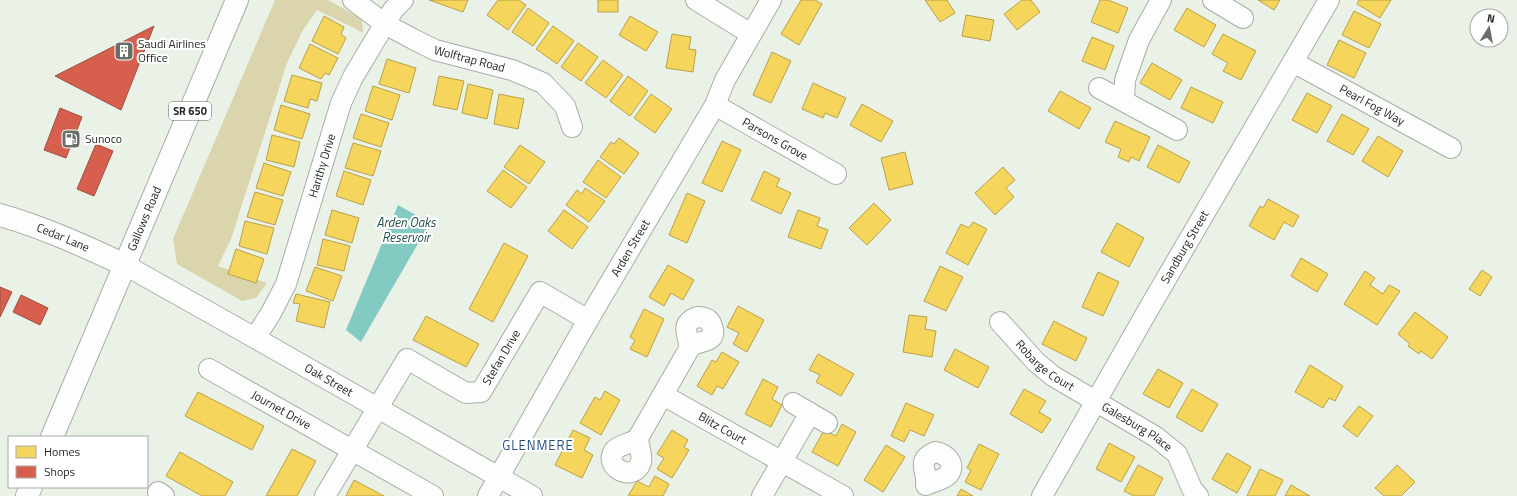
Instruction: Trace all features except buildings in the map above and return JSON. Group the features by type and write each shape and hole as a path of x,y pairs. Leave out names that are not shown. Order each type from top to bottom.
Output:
{"main road":[{"name":"Gallows Road","path":"52,436 238,0"},
{"name":"Cedar Lane","path":"0,215 24,222 72,240 125,265"}],"street":[{"name":"Wolftrap Road","path":"353,0 385,24 413,40 435,50 512,70 543,83 565,106 572,127"},
{"name":"Harithy Drive","path":"255,338 286,284 341,103 353,77 393,10 403,0"},
{"path":"696,0 751,34"},
{"name":"Arden Street","path":"488,496 588,320 715,105 725,80 771,0"},
{"path":"1124,100 1125,80 1137,47 1159,0"},
{"path":"1213,0 1244,18"},
{"name":"Sandburg Street","path":"1042,496 1148,310 1329,0"},
{"name":"Pearl Fog Way","path":"1293,62 1451,148"},
{"path":"1099,88 1124,100 1177,130"},
{"name":"Parsons Grove","path":"715,105 836,174"},
{"name":"Oak Street","path":"125,265 378,407 532,496"},
{"name":"Stefan Drive","path":"378,407 407,359 466,394 481,392 540,292 588,320"},
{"name":"Robarge Court","path":"1000,322 1036,362 1047,371 1095,402"},
{"path":"638,438 689,349"},
{"name":"Journet Drive","path":"209,369 433,496"},
{"name":"Blitz Court","path":"663,395 843,496"},
{"name":"Galesburg Place","path":"1095,402 1156,437 1177,454 1192,489 1198,496"},
{"path":"793,403 827,423"},
{"path":"325,496 378,407"},
{"path":"762,496 810,413"}],"shaded area":[{"path":"275,0 328,0 362,19 363,33 317,10 303,30 287,63 231,239 218,266 267,283 256,298 242,301 177,264 173,239"}],"water":[{"name":"Arden Oaks Reservoir","path":"398,205 430,223 361,342 346,330"}],"place":[{"name":"Saudi Airlines Office","path":"124,51"},
{"name":"Sunoco","path":"71,139"}],"district":[{"name":"GLENMERE","path":"538,445"}]}
